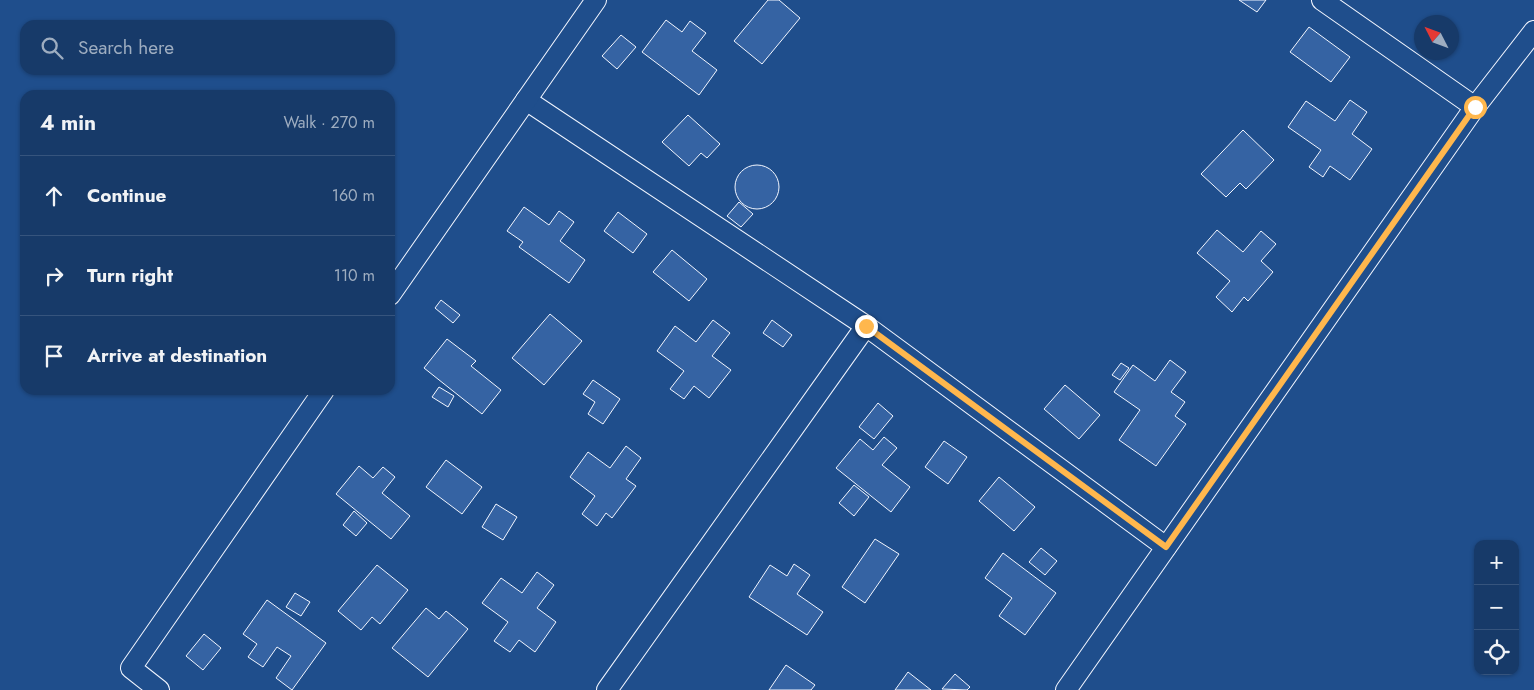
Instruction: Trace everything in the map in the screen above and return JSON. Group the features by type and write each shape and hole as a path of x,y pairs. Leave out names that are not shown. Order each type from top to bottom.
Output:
{"street":[{"path":"395,288 596,0"},
{"path":"1322,0 1475,107"},
{"path":"1066,690 1475,107 1534,31"},
{"path":"526,100 866,326 1166,547"},
{"path":"607,690 866,326"},
{"path":"154,689 131,668 321,395"}],"building":[{"path":"768,0 779,0 800,18 762,64 734,41"},
{"path":"1239,0 1266,0 1257,12"},
{"path":"666,20 682,32 690,21 706,33 692,51 717,70 699,95 642,52"},
{"path":"1309,27 1350,57 1331,82 1290,52"},
{"path":"621,35 636,47 617,69 602,56"},
{"path":"1350,100 1367,112 1352,134 1372,149 1350,180 1330,166 1323,177 1309,167 1321,150 1288,127 1306,101 1335,121"},
{"path":"688,115 720,144 707,158 701,153 689,166 662,142"},
{"path":"1243,130 1274,160 1246,189 1240,183 1226,197 1201,174"},
{"path":"757,165 769,169 775,175 779,187 775,199 769,205 757,209 745,205 739,199 735,187 739,175 745,169"},
{"path":"739,202 753,214 741,227 727,216"},
{"path":"524,207 549,225 559,211 574,222 560,241 585,260 569,283 519,247 523,242 507,231"},
{"path":"618,212 647,234 633,253 604,231"},
{"path":"1217,230 1243,252 1261,231 1276,244 1261,261 1273,272 1248,301 1244,297 1232,312 1216,297 1230,281 1197,253"},
{"path":"672,250 707,279 689,301 653,272"},
{"path":"441,300 460,315 453,323 435,308"},
{"path":"550,314 582,341 544,385 512,358"},
{"path":"713,320 730,333 712,356 731,370 709,398 694,386 684,399 670,389 684,371 657,351 675,326 696,342"},
{"path":"772,320 792,335 783,347 763,333"},
{"path":"447,339 476,361 471,366 501,390 482,414 424,368"},
{"path":"1170,360 1186,372 1171,392 1185,402 1175,416 1186,424 1156,466 1119,440 1140,410 1114,392 1133,365 1155,381"},
{"path":"1121,363 1129,368 1120,380 1112,375"},
{"path":"593,380 620,399 603,424 588,414 595,402 583,394"},
{"path":"1065,385 1100,415 1079,439 1044,409"},
{"path":"439,387 454,396 448,407 432,397"},
{"path":"878,403 893,416 874,439 859,427"},
{"path":"884,437 897,448 882,465 910,487 891,512 836,468 860,439 873,450"},
{"path":"944,441 967,457 948,484 925,467"},
{"path":"626,446 641,458 626,479 636,486 612,518 606,513 597,526 582,514 595,496 570,477 588,452 610,468"},
{"path":"446,460 482,487 462,514 426,487"},
{"path":"359,466 373,478 383,467 395,477 382,493 410,516 391,539 336,494"},
{"path":"999,477 1035,507 1014,531 979,501"},
{"path":"854,485 869,497 854,516 839,503"},
{"path":"496,504 517,517 503,540 482,527"},
{"path":"354,511 367,523 356,536 343,525"},
{"path":"875,539 899,554 865,603 842,587"},
{"path":"1041,548 1057,561 1045,575 1029,562"},
{"path":"1003,553 1056,593 1025,635 999,616 1012,598 985,578"},
{"path":"794,564 810,575 797,594 823,612 807,635 749,597 770,565 787,576"},
{"path":"377,565 408,590 380,624 372,617 361,630 338,611"},
{"path":"537,572 554,585 537,608 556,622 535,652 519,640 510,652 494,641 508,622 482,603 501,578 522,593"},
{"path":"295,593 310,602 301,616 286,607"},
{"path":"267,600 326,643 292,690 276,678 291,656 277,647 263,667 248,657 257,644 243,634"},
{"path":"426,608 439,619 446,611 468,629 428,677 392,648"},
{"path":"204,634 221,648 203,670 186,656"},
{"path":"786,665 815,685 811,690 769,690"},
{"path":"908,672 931,690 895,690"},
{"path":"955,674 970,687 967,690 942,689"}],"route":[{"path":"866,326 1166,547 1475,107"}]}
